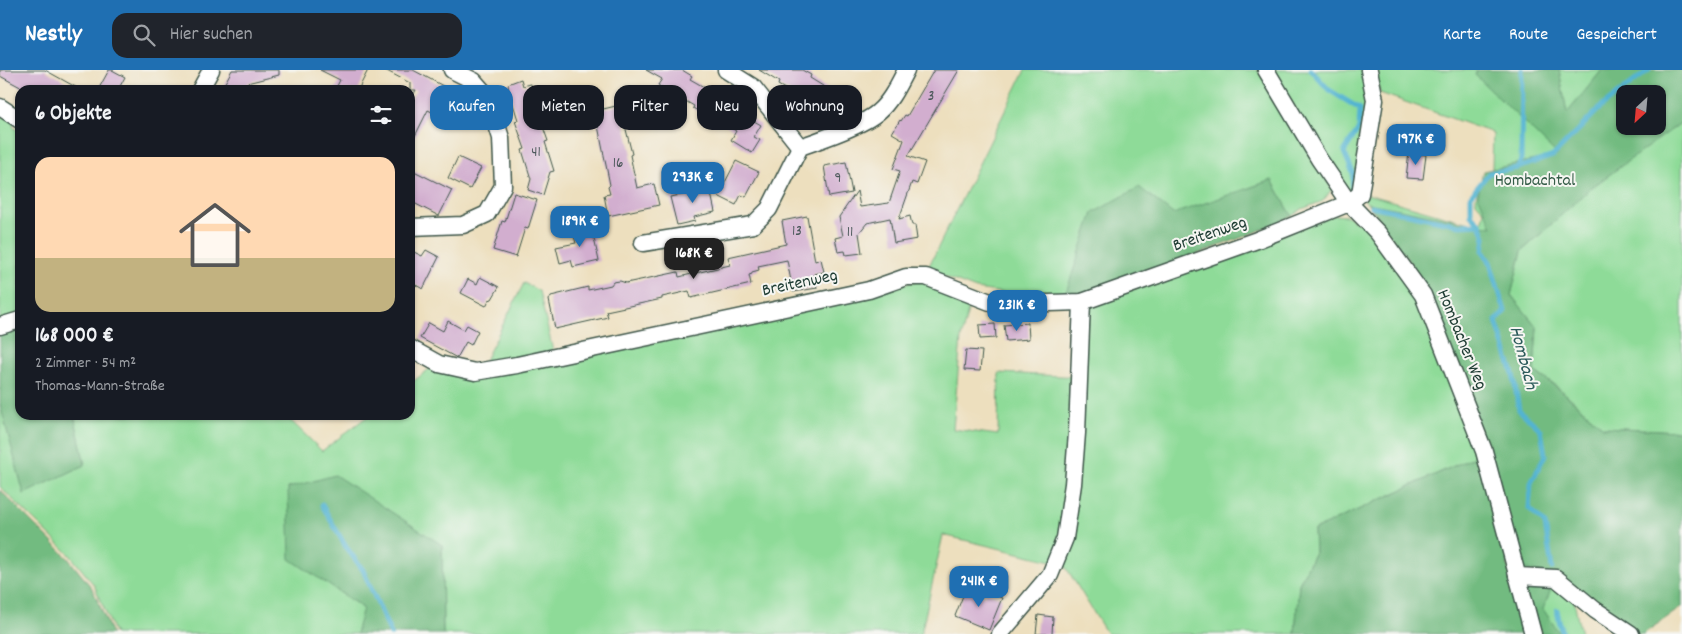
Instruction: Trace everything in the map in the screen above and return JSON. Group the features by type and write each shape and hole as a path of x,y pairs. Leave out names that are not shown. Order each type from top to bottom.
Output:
{"street":[{"path":"203,85 211,70"},
{"path":"415,227 463,226 487,214 503,186 501,138 488,97 474,81 452,70"},
{"path":"726,70 753,87 800,147"},
{"path":"643,243 753,225 768,209 800,147 862,122 878,113 890,98 906,70"},
{"name":"Hombacher Weg","path":"1266,70 1319,159 1349,202 1378,233 1423,295 1484,451 1533,634"},
{"path":"1349,202 1360,194 1375,100 1369,70"},
{"path":"0,107 15,117"},
{"name":"Breitenweg","path":"415,351 438,364 475,372 517,365 869,290 906,277 926,277 990,302 1036,304 1082,302 1257,240 1349,202"},
{"path":"1000,634 1050,575 1065,538 1073,484 1077,433 1082,302"},
{"path":"0,326 15,322"},
{"path":"1517,576 1556,578 1595,610 1631,634"}],"green space":[{"path":"1025,70 1258,70 1332,189 1323,201 1302,209 1292,216 1272,180 1173,215 1064,298 1032,297 976,289 927,270"},
{"path":"1271,70 1364,70 1369,90 1357,192 1350,194"},
{"name":"Hombachtal","path":"1374,70 1477,70 1545,134 1599,87 1682,70 1666,126 1666,85 1616,85 1616,135 1663,136 1682,122 1682,433 1677,431 1603,427 1560,389 1534,371 1537,327 1511,295 1581,634 1544,634 1442,316 1406,249 1364,199 1367,194 1458,220 1480,230 1484,211 1476,202 1476,197 1480,184 1492,169 1493,133 1380,93","holes":["1557,219 1522,251 1511,294 1517,241"]},
{"name":"Hombachtal","path":"1477,70 1559,70 1567,113 1602,70 1682,70 1682,122 1666,134 1666,85 1616,85 1616,135 1664,135 1591,188 1522,251 1511,295 1537,327 1534,371 1559,389 1603,427 1677,431 1682,433 1682,607 1643,634 1634,634 1541,573 1507,564 1526,634 1295,634 1299,584 1315,552 1314,530 1487,451 1430,297 1411,264 1368,203 1492,227 1478,195 1483,171 1558,155 1475,75"},
{"path":"1559,70 1602,70 1567,114"},
{"path":"0,113 14,122 13,127 15,128 15,318 0,323"},
{"path":"1272,180 1292,216 1256,232 1079,299 1064,298 1093,213 1139,187 1173,214"},
{"path":"1335,215 1347,216 1365,226 1417,298 1478,455 1314,530 1315,552 1299,584 1295,634 1107,634 1064,564 943,535 921,634 443,634 442,545 290,558 364,609 356,634 115,634 94,585 70,555 0,487 0,404 24,493 85,465 75,420 290,420 322,451 362,420 415,420 415,380 433,366 451,374 923,280 971,299 961,338 953,429 998,435 999,373 1082,377 1087,306"},
{"path":"524,283 539,291 553,351 483,364"},
{"path":"15,324 15,420 75,420 85,465 24,494 0,404 0,329"},
{"path":"335,475 442,545 443,634 356,634 363,608 290,559 288,488"},
{"path":"0,490 67,557 92,588 112,634 0,634"},
{"path":"1549,583 1550,592 1543,609 1560,634 1536,634 1522,584"}],"building":[{"path":"0,70 45,70 72,85 17,85 0,76"},
{"path":"109,70 125,77 121,85 101,85"},
{"path":"232,70 279,70 279,75 247,83 248,85 224,85"},
{"path":"320,70 368,70 360,85 338,85 340,80"},
{"path":"385,70 413,70 441,85 430,85 430,111 428,110 415,136 416,90 415,85 410,85 410,83"},
{"path":"646,70 682,70 692,76 690,79 700,85 697,85 697,110 687,102 687,85 658,85 662,79"},
{"path":"759,70 802,70 811,75 810,78 821,85 778,85 779,82"},
{"path":"934,70 959,70 908,156 925,162 917,184 912,182 899,219 910,216 912,225 915,225 917,239 894,243 890,218 867,223 859,233 862,253 846,255 845,251 838,252 835,238 843,236 839,217 857,191 860,207 889,203 900,171 893,169 904,140 892,133 900,120 905,115 907,116"},
{"path":"521,79 523,86 523,130 544,130 548,141 545,142 554,171 550,172 543,195 528,190 531,179 522,150 525,149 515,121 518,120 513,104 513,85 508,84"},
{"path":"614,106 614,130 626,130 637,188 654,184 659,205 608,216 604,195 610,194 608,187 610,185 599,130 604,130 604,109"},
{"path":"757,123 761,125 754,137 760,140 752,153 731,140 736,131 734,130 757,130"},
{"path":"1409,152 1426,155 1423,179 1406,178"},
{"path":"458,157 481,168 470,189 448,178"},
{"path":"736,161 759,172 746,197 741,195 736,205 718,196"},
{"path":"846,162 852,193 829,197 824,166"},
{"path":"415,172 452,190 439,216 415,204"},
{"path":"709,184 715,212 694,217 695,221 677,225 670,197 687,194 686,189"},
{"path":"514,193 537,200 528,229 525,228 516,257 493,250 502,221 505,222"},
{"path":"807,216 815,261 821,259 824,272 814,274 817,288 793,292 787,260 758,266 759,270 749,275 751,284 691,298 689,291 662,297 662,299 606,311 608,317 555,329 549,300 551,296 588,287 588,290 611,285 613,282 620,281 626,283 678,272 679,277 730,265 728,257 786,244 782,221"},
{"path":"591,225 599,261 573,267 571,260 560,263 556,247 576,243 572,229"},
{"path":"426,250 439,257 423,289 415,285 415,252 422,256"},
{"path":"480,277 499,287 486,306 461,293 468,279 477,284"},
{"path":"448,321 464,330 467,325 478,331 471,345 466,342 457,358 420,338 429,323 443,331"},
{"path":"1028,323 1029,339 1006,341 1004,325"},
{"path":"995,324 996,338 980,339 979,325"},
{"path":"966,350 982,351 980,371 964,370"},
{"path":"966,588 984,596 986,592 1002,598 989,630 955,616"},
{"path":"1038,615 1053,617 1052,634 1036,634"}],"waterway":[{"name":"Hombach","path":"1311,70 1329,90 1360,109 1359,128 1344,152 1353,173 1352,192"},
{"path":"1480,224 1471,215 1471,195 1489,173 1518,168 1521,160 1522,70"},
{"path":"1518,168 1553,156 1601,107 1649,70"},
{"name":"Hombach","path":"1371,206 1459,225 1480,224 1485,237 1483,251 1490,262 1505,311 1496,321 1513,374 1519,410 1541,430 1545,455 1531,483 1529,508 1545,524 1552,568"},
{"path":"322,505 346,547 363,570 391,634"},
{"name":"Hombach","path":"1557,610 1562,634"}]}
